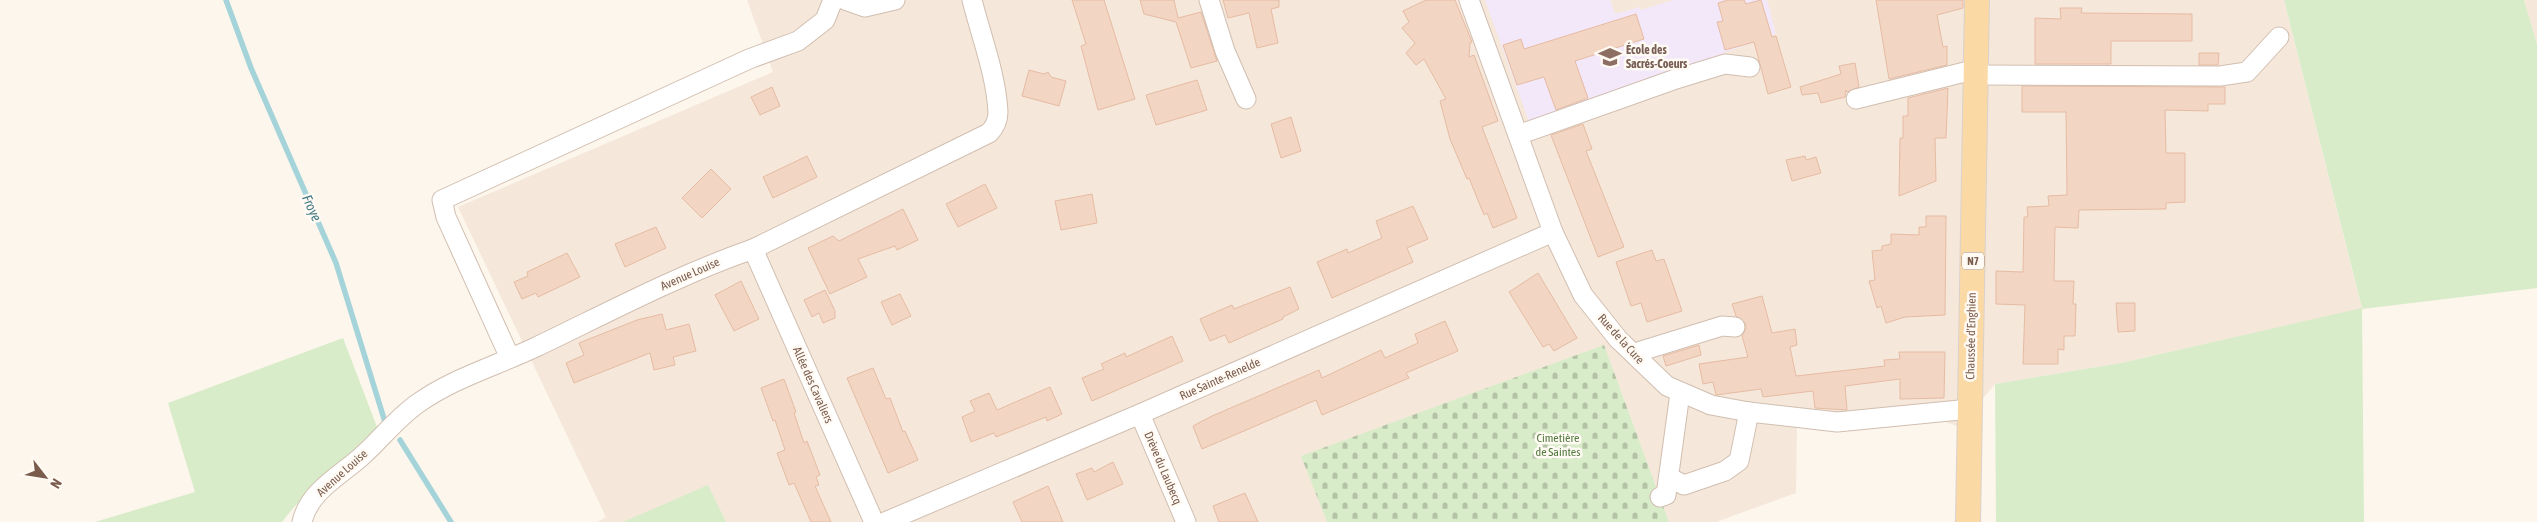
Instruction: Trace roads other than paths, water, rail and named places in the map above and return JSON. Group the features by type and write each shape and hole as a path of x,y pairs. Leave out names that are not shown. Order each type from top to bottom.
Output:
{"main road":[{"name":"Chaussée d'Enghien","path":"1968,522 1977,0"}],"street":[{"path":"510,358 446,216 442,200 749,59 798,41 825,20 833,0"},
{"path":"845,0 865,7 895,0"},
{"name":"Avenue Louise","path":"302,522 306,509 318,492 362,456 403,415 418,403 474,373 713,263 753,249 989,133 995,126 998,113 992,77 972,0"},
{"path":"1209,0 1225,51 1246,99"},
{"name":"Rue de la Cure","path":"1469,0 1554,232 1583,295 1618,339 1666,386 1711,404 1749,412 1838,422 1970,409"},
{"path":"1856,99 1976,72 2220,76 2247,72 2279,37"},
{"path":"1518,135 1673,80 1725,64 1750,67"},
{"name":"Rue Sainte-Renelde","path":"885,522 1140,414 1554,232"},
{"name":"Allée des Cavaliers","path":"753,249 874,522"},
{"path":"1636,356 1641,351 1722,326 1735,327"},
{"path":"1660,497 1666,494 1670,478 1680,393"},
{"path":"1670,478 1684,485 1725,471 1739,461 1749,412"},
{"name":"Drève du Laubecq","path":"1140,414 1186,522"}],"waterway":[{"name":"Froye","path":"226,0 251,68 336,263 385,422"},
{"name":"Froye","path":"400,440 451,522"}],"place":[{"name":"École des Sacrés-Coeurs","path":"1610,57"}],"park label":[{"name":"Cimetière de Saintes","path":"1558,445"}]}
